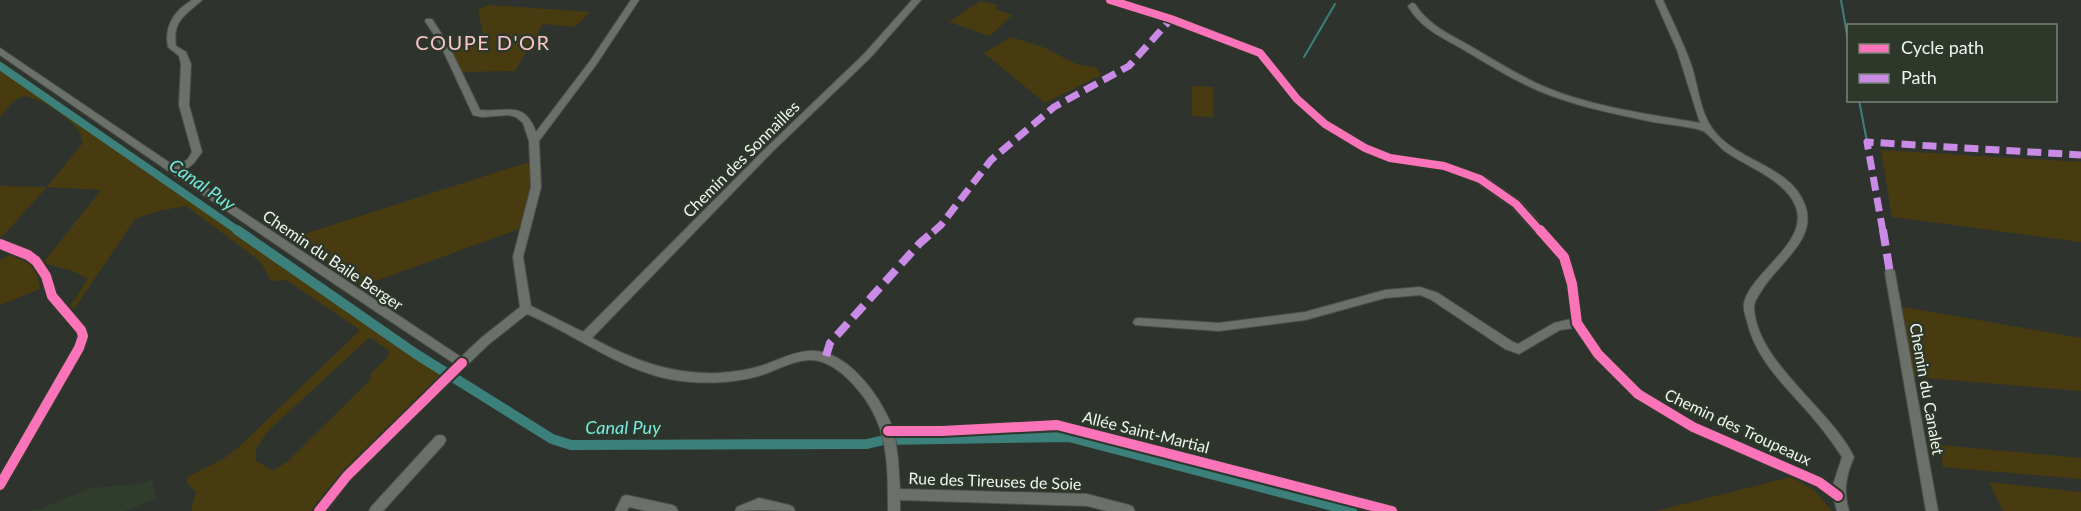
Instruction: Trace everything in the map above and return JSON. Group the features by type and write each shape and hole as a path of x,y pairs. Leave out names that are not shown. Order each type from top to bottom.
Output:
{"street":[{"path":"176,172 191,161 196,152 184,105 186,64 183,54 172,47 171,39 175,20 182,8 198,0"},
{"path":"534,141 598,55 635,0"},
{"name":"Chemin des Sonnailles","path":"585,338 769,150 867,56 917,0"},
{"name":"Chemin des Troupeaux","path":"1110,0 1171,19 1260,53 1297,99 1325,124 1365,148 1390,159 1444,166 1480,179 1489,185 1516,204 1564,257 1572,284 1577,322 1598,354 1638,394 1693,427 1819,482 1838,496"},
{"path":"1659,0 1686,63 1707,128 1718,140 1788,188 1801,207 1804,220 1797,240 1761,278 1748,306 1759,344 1794,390 1840,440 1848,457 1839,479 1838,496 1844,511"},
{"path":"1412,6 1417,16 1430,27 1554,94 1602,107 1707,128"},
{"path":"429,21 444,44 476,113 483,116 516,112 525,118 534,141 536,187 518,257 526,309 546,316 632,362 662,373 708,378 747,375 809,355 826,356 845,368 883,416 889,438 894,511"},
{"name":"Chemin du Baile Berger","path":"0,51 401,324 462,363 485,340 526,309"},
{"path":"0,244 28,255 36,261 46,276 52,296 81,330 82,336 79,348 0,485"},
{"name":"Chemin du Canalet","path":"1890,273 1932,511"},
{"path":"1139,322 1219,327 1305,316 1385,294 1420,291 1434,296 1518,350 1558,326 1577,322"},
{"path":"319,511 347,476 440,385"},
{"name":"Allée Saint-Martial","path":"889,438 942,431 1057,425 1392,511"},
{"path":"375,511 440,440"},
{"name":"Rue des Tireuses de Soie","path":"894,494 1087,500 1129,511"},
{"path":"621,511 626,501 672,511"},
{"path":"741,511 759,504 789,511"}],"shaded area":[{"path":"980,1 997,5 995,9 1012,15 990,36 949,22"},
{"path":"488,5 590,12 575,27 543,24 515,71 460,72 452,52 484,38 478,10"},
{"path":"1011,37 1045,48 1076,64 1097,68 1101,75 1045,103 984,53"},
{"path":"0,68 444,376 347,471 313,511 191,511 196,492 187,483 187,477 223,459 240,446 360,330 286,280 271,281 262,264 252,255 186,206 158,211 135,219 74,309 68,309 88,279 73,271 43,263 101,190 47,187 83,143 79,131 60,113 34,99 21,97 12,103 0,117","holes":["370,337 389,351 388,357 371,373 370,380 288,461 273,471 256,461 256,448 269,430"]},
{"path":"1192,86 1213,87 1213,117 1192,116"},
{"path":"1881,150 2081,162 2081,242 1892,217"},
{"path":"529,162 533,187 519,229 362,286 295,237"},
{"path":"0,186 47,187 0,239"},
{"path":"16,253 34,268 40,289 0,305 0,260"},
{"path":"1902,307 2081,338 2081,391 1913,377"},
{"path":"1940,445 2081,458 2081,479 1943,467"},
{"path":"1791,477 1814,490 1832,511 1656,511"},
{"path":"152,480 157,498 125,511 29,511 40,509 91,488 140,484"},
{"path":"1989,482 2081,492 2081,511 2003,511"}],"waterway":[{"name":"Chemin du Canalet","path":"1841,0 1847,34"},
{"path":"1304,57 1335,4"},
{"name":"Canal Puy","path":"0,66 240,232"},
{"name":"Chemin du Canalet","path":"1859,102 1867,142"},
{"name":"Canal Puy","path":"237,230 416,354 552,439 571,445 867,444 884,440 1069,437 1352,511"}],"marked path":[{"path":"826,356 830,343 920,243 941,225 991,160 1054,107 1129,66 1171,19"},
{"path":"1890,273 1867,142 2081,155"}],"cycle path":[{"path":"1110,0 1171,19 1260,53 1297,99 1325,124 1365,148 1390,158 1444,166 1480,179 1516,204 1564,257 1572,284 1577,323 1598,354 1638,394 1693,427 1819,482 1838,496"},
{"path":"0,244 28,255 36,261 46,276 52,296 81,330 83,336 79,348 0,485"},
{"path":"319,511 347,476 462,363"},
{"path":"888,431 942,431 1057,425 1392,511"}],"district":[{"name":"COUPE D'OR","path":"483,43"}]}
